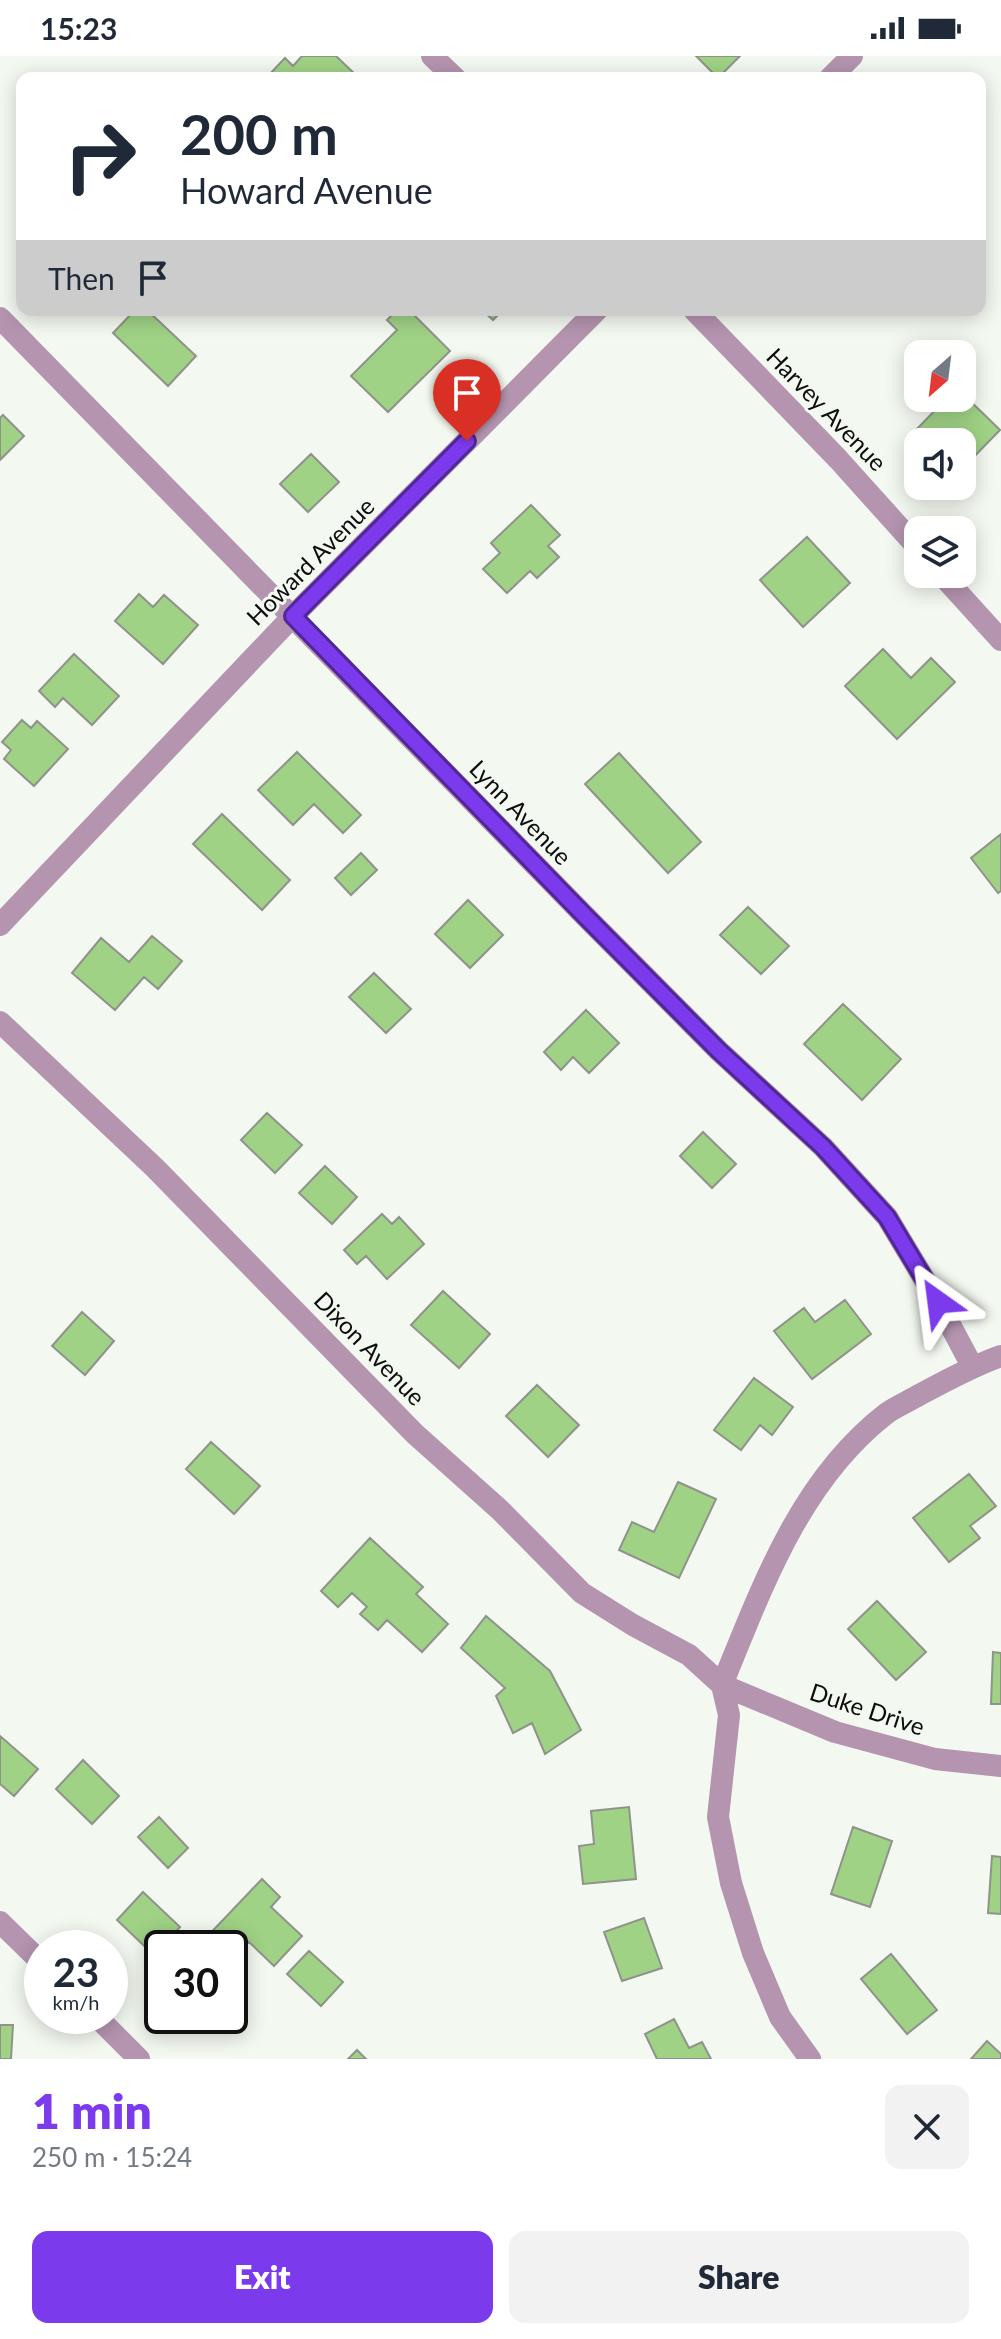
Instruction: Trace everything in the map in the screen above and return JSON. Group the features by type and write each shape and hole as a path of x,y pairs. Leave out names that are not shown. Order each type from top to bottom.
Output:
{"street":[{"path":"432,56 449,72"},
{"path":"836,72 852,56"},
{"name":"Howard Avenue","path":"0,925 293,616 591,316"},
{"name":"Harvey Avenue","path":"700,316 904,532"},
{"name":"Lynn Avenue","path":"0,318 719,1051 823,1147 887,1217 972,1366"},
{"path":"954,588 1001,640"},
{"name":"Dixon Avenue","path":"0,1022 155,1168 415,1434 500,1510 582,1593 689,1655 722,1685"},
{"path":"810,2059 780,2017 753,1953 731,1883 718,1817 729,1715 722,1685 767,1575 809,1498 846,1450 888,1412 972,1366 1001,1356"},
{"name":"Duke Drive","path":"722,1685 835,1732 935,1759 1001,1766"},
{"path":"0,1922 24,1945"},
{"path":"114,2034 139,2059"}],"building":[{"path":"302,56 336,56 353,72 272,72 285,58 293,66"},
{"path":"696,56 740,56 724,72 712,72"},
{"path":"129,316 153,316 196,356 168,386 113,333"},
{"path":"391,316 415,316 450,351 388,412 351,376 397,330 387,320"},
{"path":"976,407 1000,430 976,455 976,428 918,428 933,412 976,412"},
{"path":"3,415 24,436 0,460 0,418"},
{"path":"311,454 339,482 308,512 280,484"},
{"path":"531,505 560,535 548,546 559,557 537,578 530,571 507,593 483,569 500,553 491,543"},
{"path":"807,537 850,583 803,627 760,580"},
{"path":"139,594 153,607 164,595 198,625 163,664 115,621"},
{"path":"883,649 911,678 931,658 955,682 897,739 845,686"},
{"path":"74,654 119,696 92,725 63,698 55,707 39,691"},
{"path":"22,720 31,728 37,721 68,749 34,786 4,759 11,750 2,742"},
{"path":"297,752 361,815 343,833 314,804 293,825 258,790"},
{"path":"619,753 701,842 668,873 585,784"},
{"path":"222,814 290,880 262,910 193,844"},
{"path":"1001,834 1001,891 998,893 971,858"},
{"path":"361,853 377,870 351,895 335,878"},
{"path":"468,900 503,935 470,968 435,934"},
{"path":"748,907 789,946 761,974 720,935"},
{"path":"152,936 182,961 158,989 144,977 115,1010 72,973 101,938 129,962"},
{"path":"374,973 411,1009 386,1033 349,997"},
{"path":"843,1004 901,1059 862,1100 804,1044"},
{"path":"586,1010 619,1043 589,1073 573,1057 561,1070 544,1052"},
{"path":"267,1113 302,1145 275,1173 241,1140"},
{"path":"703,1132 736,1164 712,1188 680,1156"},
{"path":"325,1166 357,1197 332,1224 299,1193"},
{"path":"382,1214 392,1224 399,1217 424,1244 387,1279 366,1256 357,1264 344,1250"},
{"path":"443,1291 490,1334 459,1368 411,1325"},
{"path":"845,1300 871,1334 812,1379 774,1331 804,1308 815,1322"},
{"path":"82,1312 114,1341 85,1375 52,1346"},
{"path":"754,1378 793,1407 772,1435 760,1425 741,1450 714,1430"},
{"path":"537,1385 579,1425 548,1457 506,1416"},
{"path":"211,1442 260,1486 234,1514 186,1469"},
{"path":"969,1474 996,1506 970,1526 980,1538 949,1562 913,1518"},
{"path":"678,1482 716,1499 679,1578 619,1550 632,1522 654,1532"},
{"path":"370,1538 423,1587 416,1594 448,1624 422,1652 387,1620 378,1630 360,1614 367,1607 352,1593 338,1607 321,1591"},
{"path":"877,1601 926,1652 896,1680 848,1629"},
{"path":"486,1616 550,1671 581,1730 545,1754 532,1723 513,1733 496,1696 505,1688 461,1648"},
{"path":"993,1652 1001,1653 1001,1704 991,1704"},
{"path":"0,1736 38,1769 14,1796 0,1784"},
{"path":"83,1760 119,1796 92,1824 56,1789"},
{"path":"629,1807 636,1879 583,1884 579,1846 594,1844 591,1811"},
{"path":"159,1817 188,1848 168,1868 138,1837"},
{"path":"853,1827 892,1841 870,1907 831,1894"},
{"path":"992,1856 1001,1857 1001,1914 988,1913"},
{"path":"262,1879 280,1897 271,1907 302,1936 274,1966 248,1943 248,1930 213,1930"},
{"path":"143,1892 180,1927 177,1930 144,1930 144,1946 117,1920"},
{"path":"644,1918 662,1968 622,1981 604,1932"},
{"path":"309,1951 343,1982 321,2006 287,1974"},
{"path":"891,1954 937,2010 907,2034 861,1979"},
{"path":"674,2019 689,2048 702,2042 711,2059 657,2059 645,2034"},
{"path":"0,2025 13,2025 11,2059 0,2059"},
{"path":"987,2041 1001,2054 1001,2059 971,2059"},
{"path":"357,2050 366,2059 348,2059"}],"route":[{"path":"467,441 293,616 719,1051 823,1147 887,1217 938,1302"}]}
